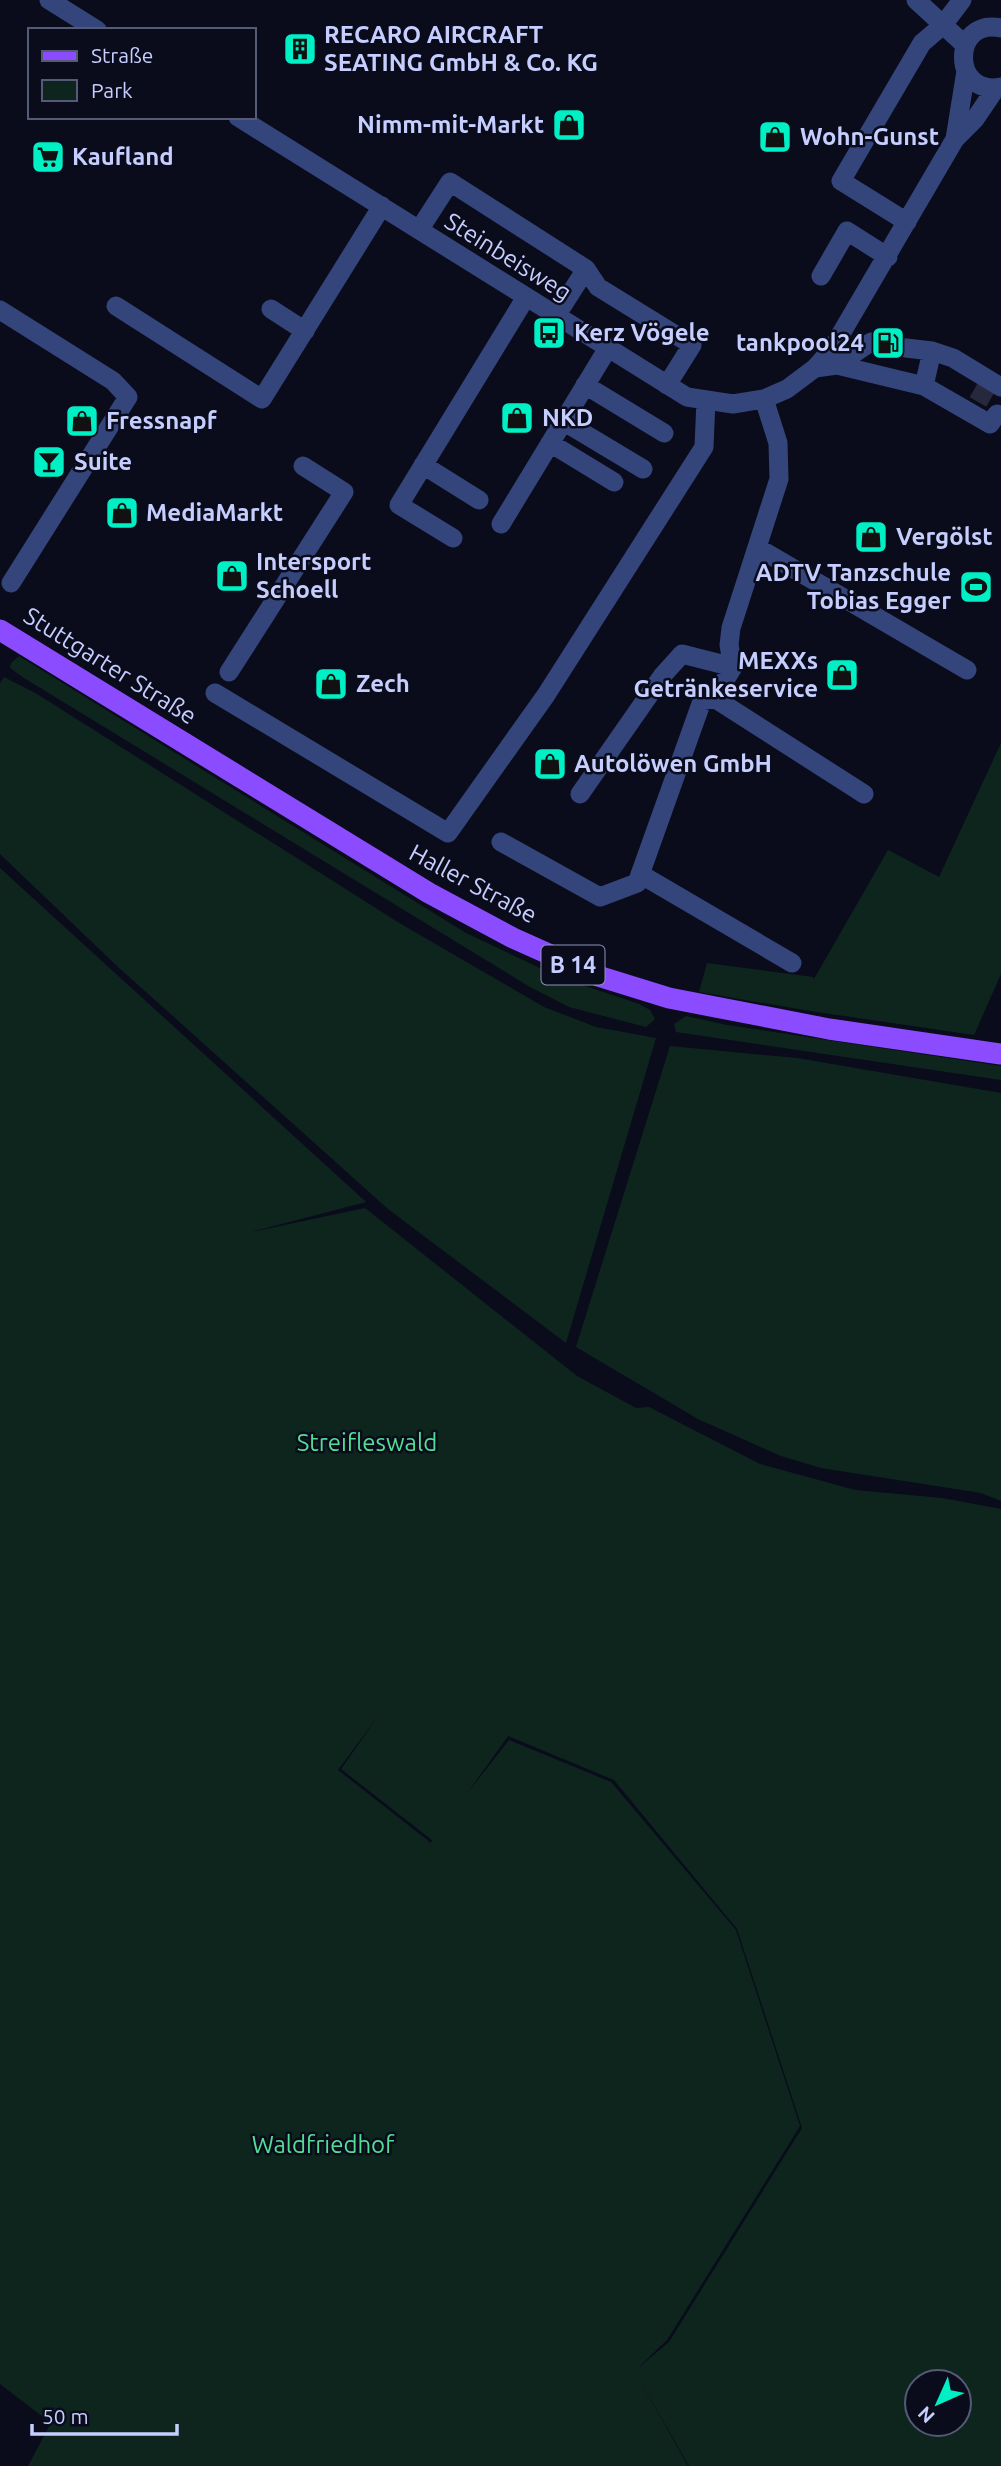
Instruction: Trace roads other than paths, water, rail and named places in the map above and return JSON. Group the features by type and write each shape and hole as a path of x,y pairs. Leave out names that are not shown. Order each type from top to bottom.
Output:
{"main road":[{"name":"Stuttgarter Straße","path":"0,630 192,748"},
{"name":"Haller Straße","path":"192,748 429,893 513,938 598,976 669,998 829,1029 1001,1054"}],"street":[{"path":"916,0 965,46 970,37 978,31 1000,26"},
{"path":"907,222 841,181 922,43 943,25 962,0"},
{"path":"63,3 94,28"},
{"name":"Steinbeisweg","path":"955,139 966,71 963,54 965,46"},
{"path":"966,71 978,84 999,87"},
{"name":"Steinbeisweg","path":"240,119 687,397 733,404 764,399 787,389 815,368 832,349 955,139 975,119 999,87"},
{"path":"419,230 450,182 586,269 598,287 692,345 667,385"},
{"path":"116,306 262,399 382,206"},
{"path":"821,276 847,231 888,257"},
{"path":"556,316 586,269"},
{"path":"453,538 399,505 526,297"},
{"path":"271,309 305,331"},
{"path":"0,310 113,381 128,397 11,583"},
{"path":"838,365 871,342"},
{"path":"501,524 608,348"},
{"path":"906,348 932,351 953,358 989,399"},
{"path":"924,386 932,351"},
{"path":"815,368 838,365 989,399"},
{"path":"585,385 664,433"},
{"path":"500,842 600,897 637,883 702,701 714,698 733,667 729,645 731,628 779,478 778,443 764,399"},
{"path":"215,693 448,832 546,695 704,447 706,400"},
{"path":"563,421 643,469"},
{"path":"550,443 614,482"},
{"path":"423,465 479,500"},
{"path":"229,672 344,492 303,466"},
{"path":"758,548 967,670"},
{"path":"580,794 663,675 682,653 733,667"},
{"path":"714,698 864,794"},
{"path":"639,874 792,963"}],"tunnel":[{"path":"871,342 906,348"},
{"path":"978,402 987,386"}],"place":[{"name":"RECARO AIRCRAFT SEATING GmbH & Co. KG","path":"300,49"},
{"name":"Nimm-mit-Markt","path":"569,125"},
{"name":"Wohn-Gunst","path":"775,137"},
{"name":"Kaufland","path":"48,157"},
{"name":"Kerz Vögele","path":"549,333"},
{"name":"tankpool24","path":"888,343"},
{"name":"NKD","path":"517,418"},
{"name":"Fressnapf","path":"82,421"},
{"name":"Suite","path":"49,462"},
{"name":"MediaMarkt","path":"122,513"},
{"name":"Vergölst","path":"871,537"},
{"name":"Intersport Schoell","path":"232,576"},
{"name":"ADTV Tanzschule Tobias Egger","path":"976,587"},
{"name":"MEXXs Getränkeservice","path":"842,675"},
{"name":"Zech","path":"331,684"},
{"name":"Autolöwen GmbH","path":"550,764"}],"park label":[{"name":"Streifleswald","path":"367,1443"},
{"name":"Waldfriedhof","path":"323,2145"}]}
